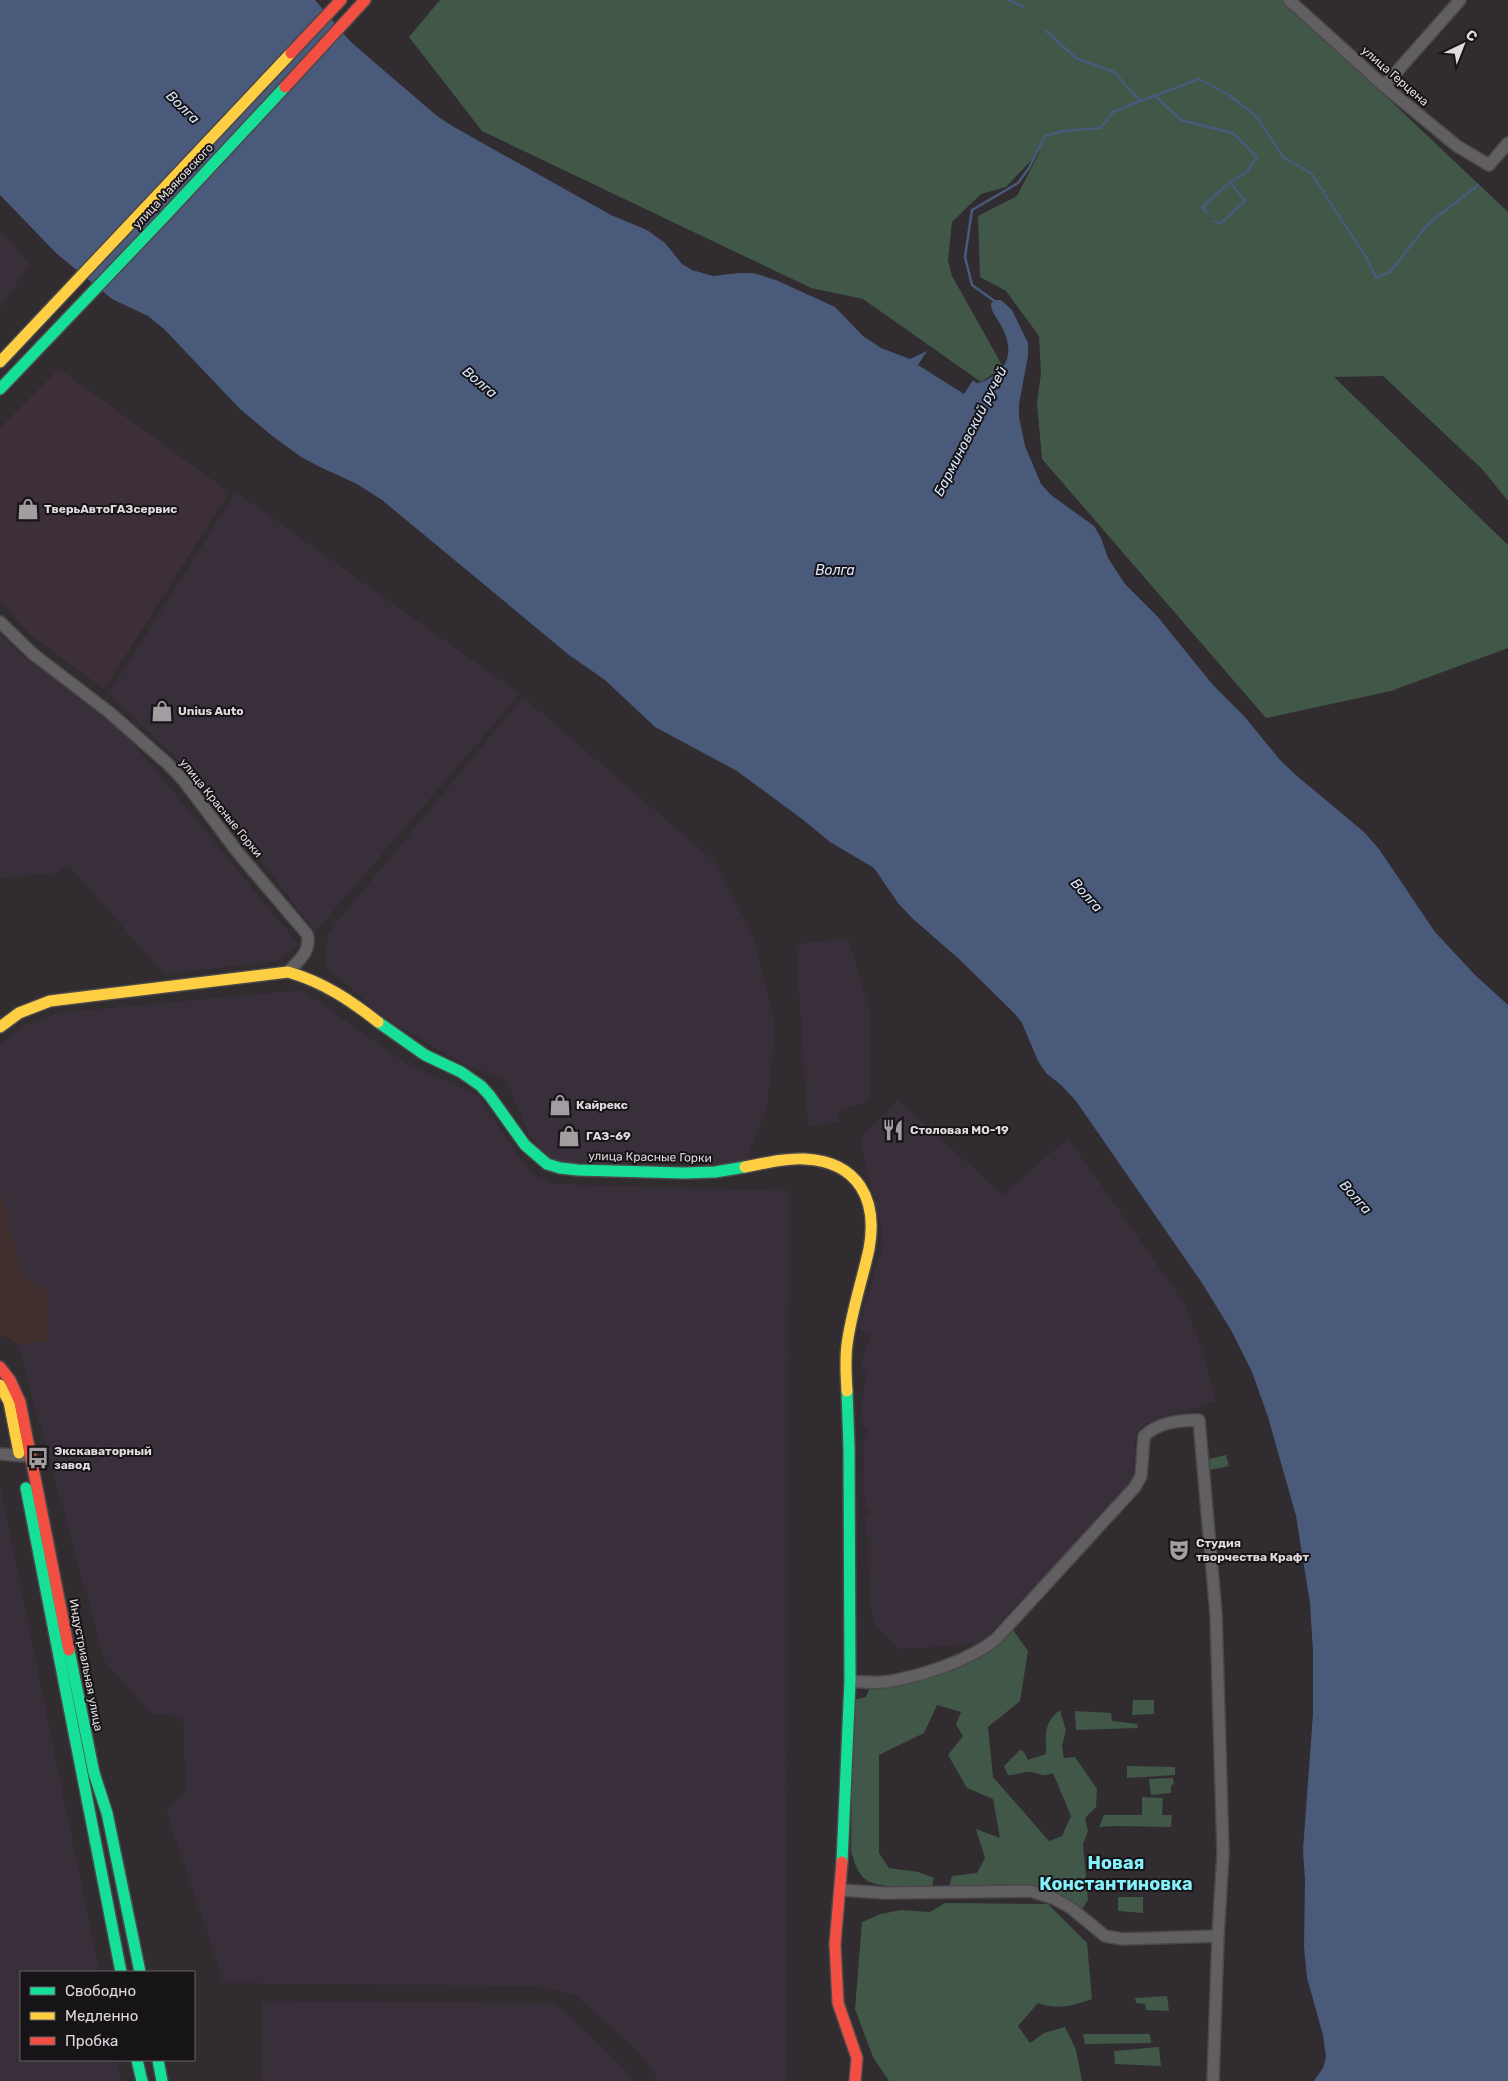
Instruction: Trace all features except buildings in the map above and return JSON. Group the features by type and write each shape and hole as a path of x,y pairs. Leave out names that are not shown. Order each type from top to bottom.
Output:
{"street":[{"name":"улица Маяковского","path":"0,362 340,0"},
{"name":"улица Маяковского","path":"0,389 164,217 364,0"},
{"path":"1384,86 1460,0"},
{"name":"улица Герцена","path":"1292,1 1384,86 1457,146 1489,166 1508,143"},
{"name":"улица Красные Горки","path":"0,622 33,654 109,712 184,782 239,854 307,934 308,944 304,954 288,972"},
{"name":"улица Красные Горки","path":"0,1026 19,1013 50,1001 288,972 310,978 331,988 426,1055 475,1080 490,1095 529,1150 547,1164 558,1168 582,1170 697,1173 728,1171 781,1161 813,1159 833,1164 858,1182 869,1203 869,1247 848,1345 846,1373 849,1448 850,1681 841,1890 835,1944 838,2003 857,2058 855,2081"},
{"name":"Индустриальная улица","path":"0,1367 10,1380 18,1398 25,1456 121,1971"},
{"name":"Индустриальная улица","path":"0,1385 9,1402 25,1456 94,1773 106,1813 140,1971"},
{"path":"850,1681 895,1681 928,1672 984,1649 996,1639 1135,1487 1141,1476 1144,1436 1151,1429 1171,1422 1199,1420 1216,1614 1223,1853 1213,2081"},
{"path":"0,1454 25,1456"},
{"path":"841,1890 885,1893 1030,1891 1053,1898 1071,1908 1095,1929 1112,1938 1218,1936"},
{"path":"138,2061 142,2081"},
{"path":"158,2061 162,2081"}],"shaded area":[{"path":"0,230 30,264 0,308"},
{"path":"59,369 229,492 104,689 30,634 0,600 0,428"},
{"path":"236,492 520,694 315,932 209,789 109,694"},
{"path":"0,633 12,647 124,732 299,945 277,961 164,974 68,864 57,873 0,878"},
{"path":"523,697 713,860 753,935 775,1026 767,1106 745,1164 555,1163 529,1136 506,1079 463,1064 385,1018 325,966 328,933"},
{"path":"848,938 869,1009 869,1101 838,1110 840,1122 808,1127 796,944"},
{"name":"Экскаваторный завод","path":"302,990 407,1064 477,1095 529,1171 553,1184 788,1191 787,2081 659,2081 638,2051 575,1995 535,1986 224,1983 166,1810 186,1792 183,1717 151,1713 105,1662 18,1344 48,1341 23,1277 0,1190 0,1045 23,1026 57,1013"},
{"path":"898,1100 1003,1195 1068,1138 1184,1303 1202,1350 1216,1401 1145,1424 1136,1433 1132,1481 1129,1486 980,1644 900,1649 875,1625 870,1600 868,1548 872,1537 866,1534 866,1516 871,1513 870,1508 865,1508 863,1440 868,1429 860,1423 866,1374 860,1367 871,1334 858,1330 884,1241 860,1138"},
{"path":"0,1190 23,1277 49,1292 48,1341 18,1344 0,1334"},
{"path":"0,1485 99,1971 20,1971 20,2061 117,2061 121,2081 0,2081"},
{"path":"262,2001 551,2003 563,2010 626,2070 633,2081 261,2081"}],"green space":[{"path":"440,0 1284,0 1508,212 1508,501 1482,469 1383,376 1334,377 1508,545 1508,648 1391,691 1266,718 1042,459 1037,403 1041,373 1039,336 1006,291 980,277 978,216 1017,196 1040,151 1006,187 981,194 952,222 948,260 952,276 1003,367 981,382 863,299 811,288 482,131 409,37"},
{"path":"1226,1455 1229,1466 1210,1470 1209,1459"},
{"path":"1011,1627 1028,1651 1020,1701 988,1727 993,1777 1049,1841 1062,1836 1071,1816 1053,1773 1042,1775 1029,1772 1008,1775 1004,1766 1020,1750 1024,1752 1028,1760 1046,1754 1048,1725 1060,1710 1066,1730 1062,1746 1064,1758 1075,1757 1097,1789 1096,1807 1085,1818 1088,1831 1083,1844 1088,1900 1080,1913 1057,1896 949,1887 952,1876 977,1873 985,1858 976,1829 1000,1838 993,1799 967,1788 948,1755 963,1736 956,1724 961,1712 937,1705 924,1733 879,1755 879,1853 889,1868 918,1872 934,1878 932,1887 897,1887 871,1882 860,1873 851,1851 853,1700 866,1697 870,1687 931,1673"},
{"path":"1133,1700 1154,1700 1154,1714 1132,1715"},
{"path":"1075,1711 1111,1713 1112,1721 1137,1724 1138,1728 1076,1730"},
{"path":"1127,1766 1175,1767 1175,1775 1127,1778"},
{"path":"1173,1778 1174,1784 1171,1785 1171,1793 1151,1795 1149,1779"},
{"path":"1142,1797 1163,1798 1162,1815 1172,1815 1171,1827 1099,1827 1104,1815 1142,1815"},
{"path":"1118,1897 1143,1897 1143,1913 1118,1911"},
{"path":"945,1903 1048,1904 1087,1943 1092,1999 1078,2004 1058,2007 1038,2003 1018,2026 1030,2043 1044,2033 1065,2027 1076,2050 1082,2081 889,2081 873,2057 855,2009 862,1922 881,1914 901,1910 930,1912"},
{"path":"1167,1996 1169,2011 1146,2010 1145,2004 1136,2003 1135,1998"},
{"path":"1083,2034 1150,2034 1151,2043 1085,2044"},
{"path":"1159,2047 1161,2066 1115,2064 1114,2051"}],"water":[{"name":"Волга","path":"0,0 315,0 350,41 437,116 611,215 647,230 665,243 682,264 692,270 713,276 753,273 776,280 835,307 863,336 881,348 910,359 927,351 977,383 983,382 998,372 1006,361 1008,354 1005,335 992,311 991,304 994,300 1001,300 1012,310 1028,343 1028,356 1019,404 1019,417 1025,446 1041,484 1051,495 1094,526 1101,538 1108,558 1125,584 1157,616 1213,685 1244,716 1280,760 1364,832 1379,849 1435,932 1475,975 1508,1005 1508,2081 1314,2081 1323,2068 1326,2057 1323,2035 1307,1978 1304,1947 1305,1880 1303,1850 1313,1714 1313,1652 1310,1603 1296,1516 1268,1417 1252,1372 1231,1330 1202,1283 1076,1101 1046,1073 1038,1061 1022,1023 959,959 912,918 898,903 874,868 830,842 737,771 655,727 605,680 569,655 382,500 357,484 301,457 271,435 240,409 164,329 148,316 112,299 57,254 0,195"}],"pier":[{"path":"927,351 973,380 964,394 918,365"}],"waterway":[{"name":"Барминовский ручей","path":"1009,0 1024,7"},
{"name":"Барминовский ручей","path":"996,302 972,285 965,257 972,210 1018,183 1029,168 1045,136 1063,131 1101,128 1113,112 1140,101 1114,72 1076,58 1046,31"},
{"path":"1141,101 1199,79 1229,95 1257,117 1283,157 1311,173 1366,257 1376,278 1390,272 1428,224 1478,185"},
{"path":"1154,95 1181,120 1233,133 1257,157 1247,172 1230,182 1202,207 1207,213"},
{"path":"1214,221 1220,224 1245,201 1230,182"}],"traffic: fast":[{"path":"0,389 285,87"},
{"path":"378,1022 425,1055 461,1072 481,1086 525,1145 547,1164 578,1170 684,1173 715,1172 745,1167"},
{"path":"842,1862 850,1681 847,1391"},
{"path":"26,1488 121,1971"},
{"path":"69,1650 94,1773 107,1813 140,1971"},
{"path":"137,2061 142,2081"},
{"path":"158,2061 162,2081"}],"traffic: slow":[{"path":"0,362 291,53"},
{"path":"0,1027 19,1013 50,1001 288,972 336,992 378,1022"},
{"path":"745,1167 790,1159 824,1162 839,1167 851,1176 861,1187 867,1200 871,1231 869,1249 847,1345 847,1391"},
{"path":"0,1385 9,1402 19,1453"}],"traffic: jam":[{"path":"291,53 341,0"},
{"path":"285,87 365,0"},
{"path":"0,1367 10,1380 20,1402 69,1650"},
{"path":"842,1862 835,1944 838,2003 857,2058 855,2081"}],"place":[{"name":"ТверьАвтоГАЗсервис","path":"28,509"},
{"name":"Unius Auto","path":"162,711"},
{"name":"Кайрекс","path":"560,1105"},
{"name":"Столовая МО-19","path":"893,1130"},
{"name":"ГАЗ-69","path":"569,1136"},
{"name":"Экскаваторный завод","path":"38,1458"},
{"name":"Студия творчества Крафт","path":"1179,1550"}],"district":[{"name":"Новая Константиновка","path":"1116,1874"}]}
